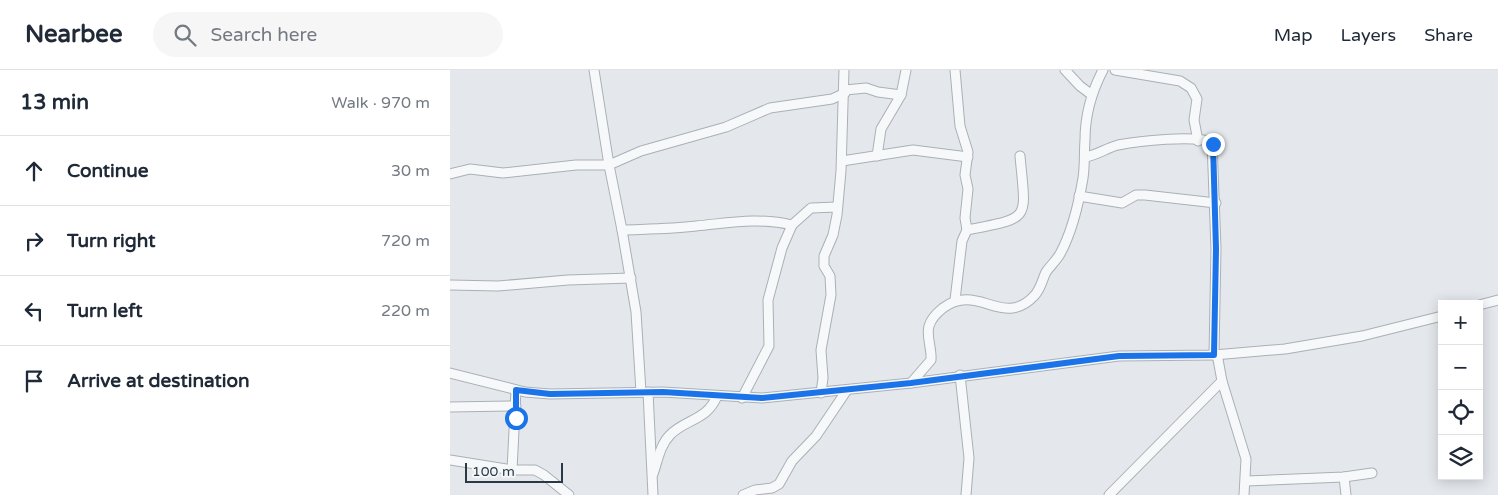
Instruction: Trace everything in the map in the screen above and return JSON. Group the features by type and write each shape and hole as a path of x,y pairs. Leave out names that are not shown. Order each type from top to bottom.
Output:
{"street":[{"path":"594,70 608,165 622,230 636,312 653,474 653,495"},
{"path":"821,393 824,378 821,350 831,295 830,276 824,266 824,256 833,235 837,207 842,160 844,70"},
{"path":"877,156 881,128 901,95 906,70"},
{"path":"955,70 960,126 968,157 964,175 968,189 965,218 967,230 962,241 955,300"},
{"path":"1065,70 1080,86 1092,95"},
{"path":"911,383 931,360 928,340 931,322 940,311 955,300 973,299 1007,309 1019,306 1034,297 1064,246 1079,196 1085,157 1086,127 1092,95 1103,70"},
{"path":"1115,70 1180,81 1191,88 1197,99 1194,120 1198,141"},
{"path":"450,174 470,169 503,173 576,165 608,165 646,149 726,127 770,108 832,98 845,92 866,88 901,95"},
{"path":"1085,157 1097,155 1120,145 1166,140 1210,141 1213,144 1216,203 1216,355 1246,459 1244,495"},
{"path":"842,160 913,150 968,157"},
{"path":"967,230 1009,222 1018,216 1024,203 1020,156"},
{"path":"1079,196 1122,203 1136,195 1145,195 1216,203"},
{"path":"742,398 769,346 768,300 782,248 792,225 811,208 837,207"},
{"path":"622,230 694,227 748,220 775,221 792,225"},
{"path":"450,285 498,286 568,280 630,278"},
{"path":"1483,304 1498,300"},
{"path":"450,373 516,390 550,394 598,395 645,392 742,398 821,393 911,383 960,375 1119,356 1216,355 1285,349 1362,336 1438,317"},
{"path":"960,375 969,458 966,495"},
{"path":"1108,495 1222,381"},
{"path":"512,470 516,390"},
{"path":"743,495 755,490 772,488 779,484 792,461 816,436 847,390"},
{"path":"653,474 662,446 670,434 701,416 717,396"},
{"path":"450,407 516,406"},
{"path":"450,460 512,470 539,472 569,495"},
{"path":"1246,481 1344,477 1372,473"},
{"path":"1344,477 1346,495"}],"route":[{"path":"516,418 516,390 550,394 598,395 663,392 744,399 817,394 1119,356 1214,355 1216,249 1213,144"}]}
